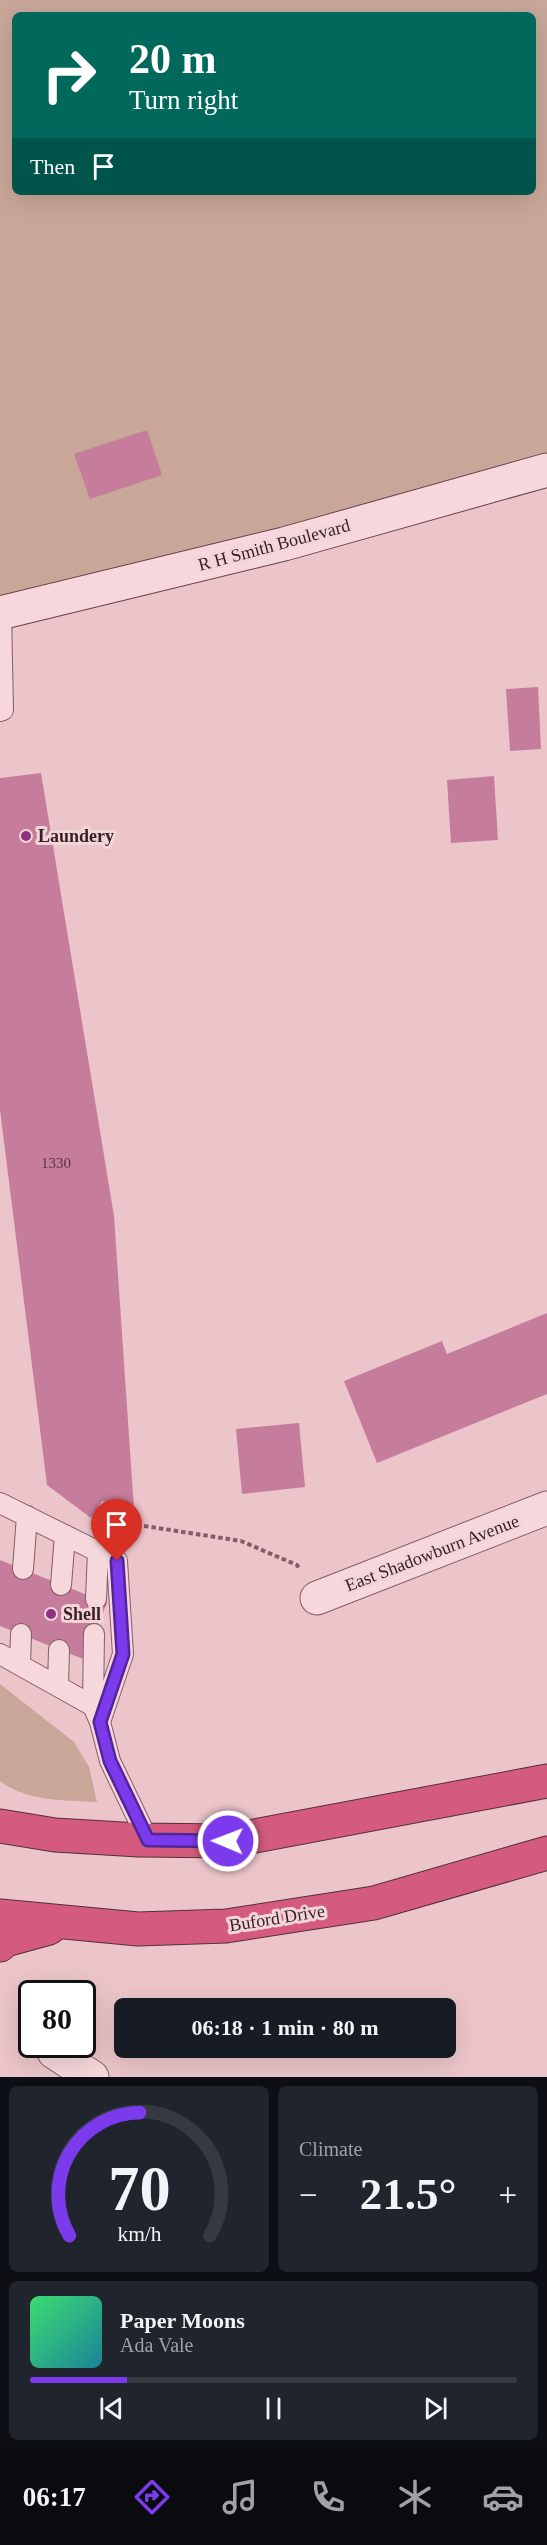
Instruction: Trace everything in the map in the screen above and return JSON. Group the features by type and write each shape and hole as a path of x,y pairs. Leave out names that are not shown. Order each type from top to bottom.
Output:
{"highway":[{"path":"0,1826 55,1835 228,1841 547,1781"},
{"name":"Buford Drive","path":"0,1916 138,1929 226,1926 374,1903 547,1853"},
{"path":"0,1945 5,1940 64,1923"}],"street":[{"name":"R H Smith Boulevard","path":"1,613 284,544 547,470"},
{"name":"East Shadowburn Avenue","path":"316,1598 547,1508"},
{"path":"63,2058 92,2077"}],"lane":[{"path":"0,711 3,710 1,613"},
{"path":"0,1503 117,1561 123,1654 97,1714"},
{"path":"23,1569 27,1516"},
{"path":"61,1585 65,1535"},
{"path":"96,1599 98,1551"},
{"path":"20,1665 21,1634"},
{"path":"94,1634 97,1714 110,1761 148,1840"},
{"path":"58,1685 59,1650"},
{"path":"0,1654 58,1685 97,1714"}],"path":[{"path":"117,1561 124,1535 138,1525 241,1541 297,1565 316,1598"}],"shaded area":[{"path":"0,0 547,0 547,464 0,597"},
{"path":"0,1684 74,1742 89,1767 97,1802 47,1799 22,1793 0,1781"}],"building":[{"path":"147,430 162,475 90,499 74,454"},
{"path":"538,687 541,749 510,751 506,689"},
{"path":"41,773 114,1216 134,1509 102,1501 91,1518 47,1485 0,1110 0,778"},
{"path":"494,776 498,840 451,843 447,780"},
{"path":"547,1313 547,1394 377,1463 344,1381 442,1341 447,1354"},
{"path":"299,1423 305,1487 242,1494 236,1429"},
{"name":"Shell","path":"0,1560 107,1603 83,1659 0,1626"}],"place":[{"name":"Laundery","path":"26,836"},
{"name":"Shell","path":"51,1614"}],"route":[{"path":"117,1561 123,1654 100,1722 110,1761 148,1840 228,1841"}]}
